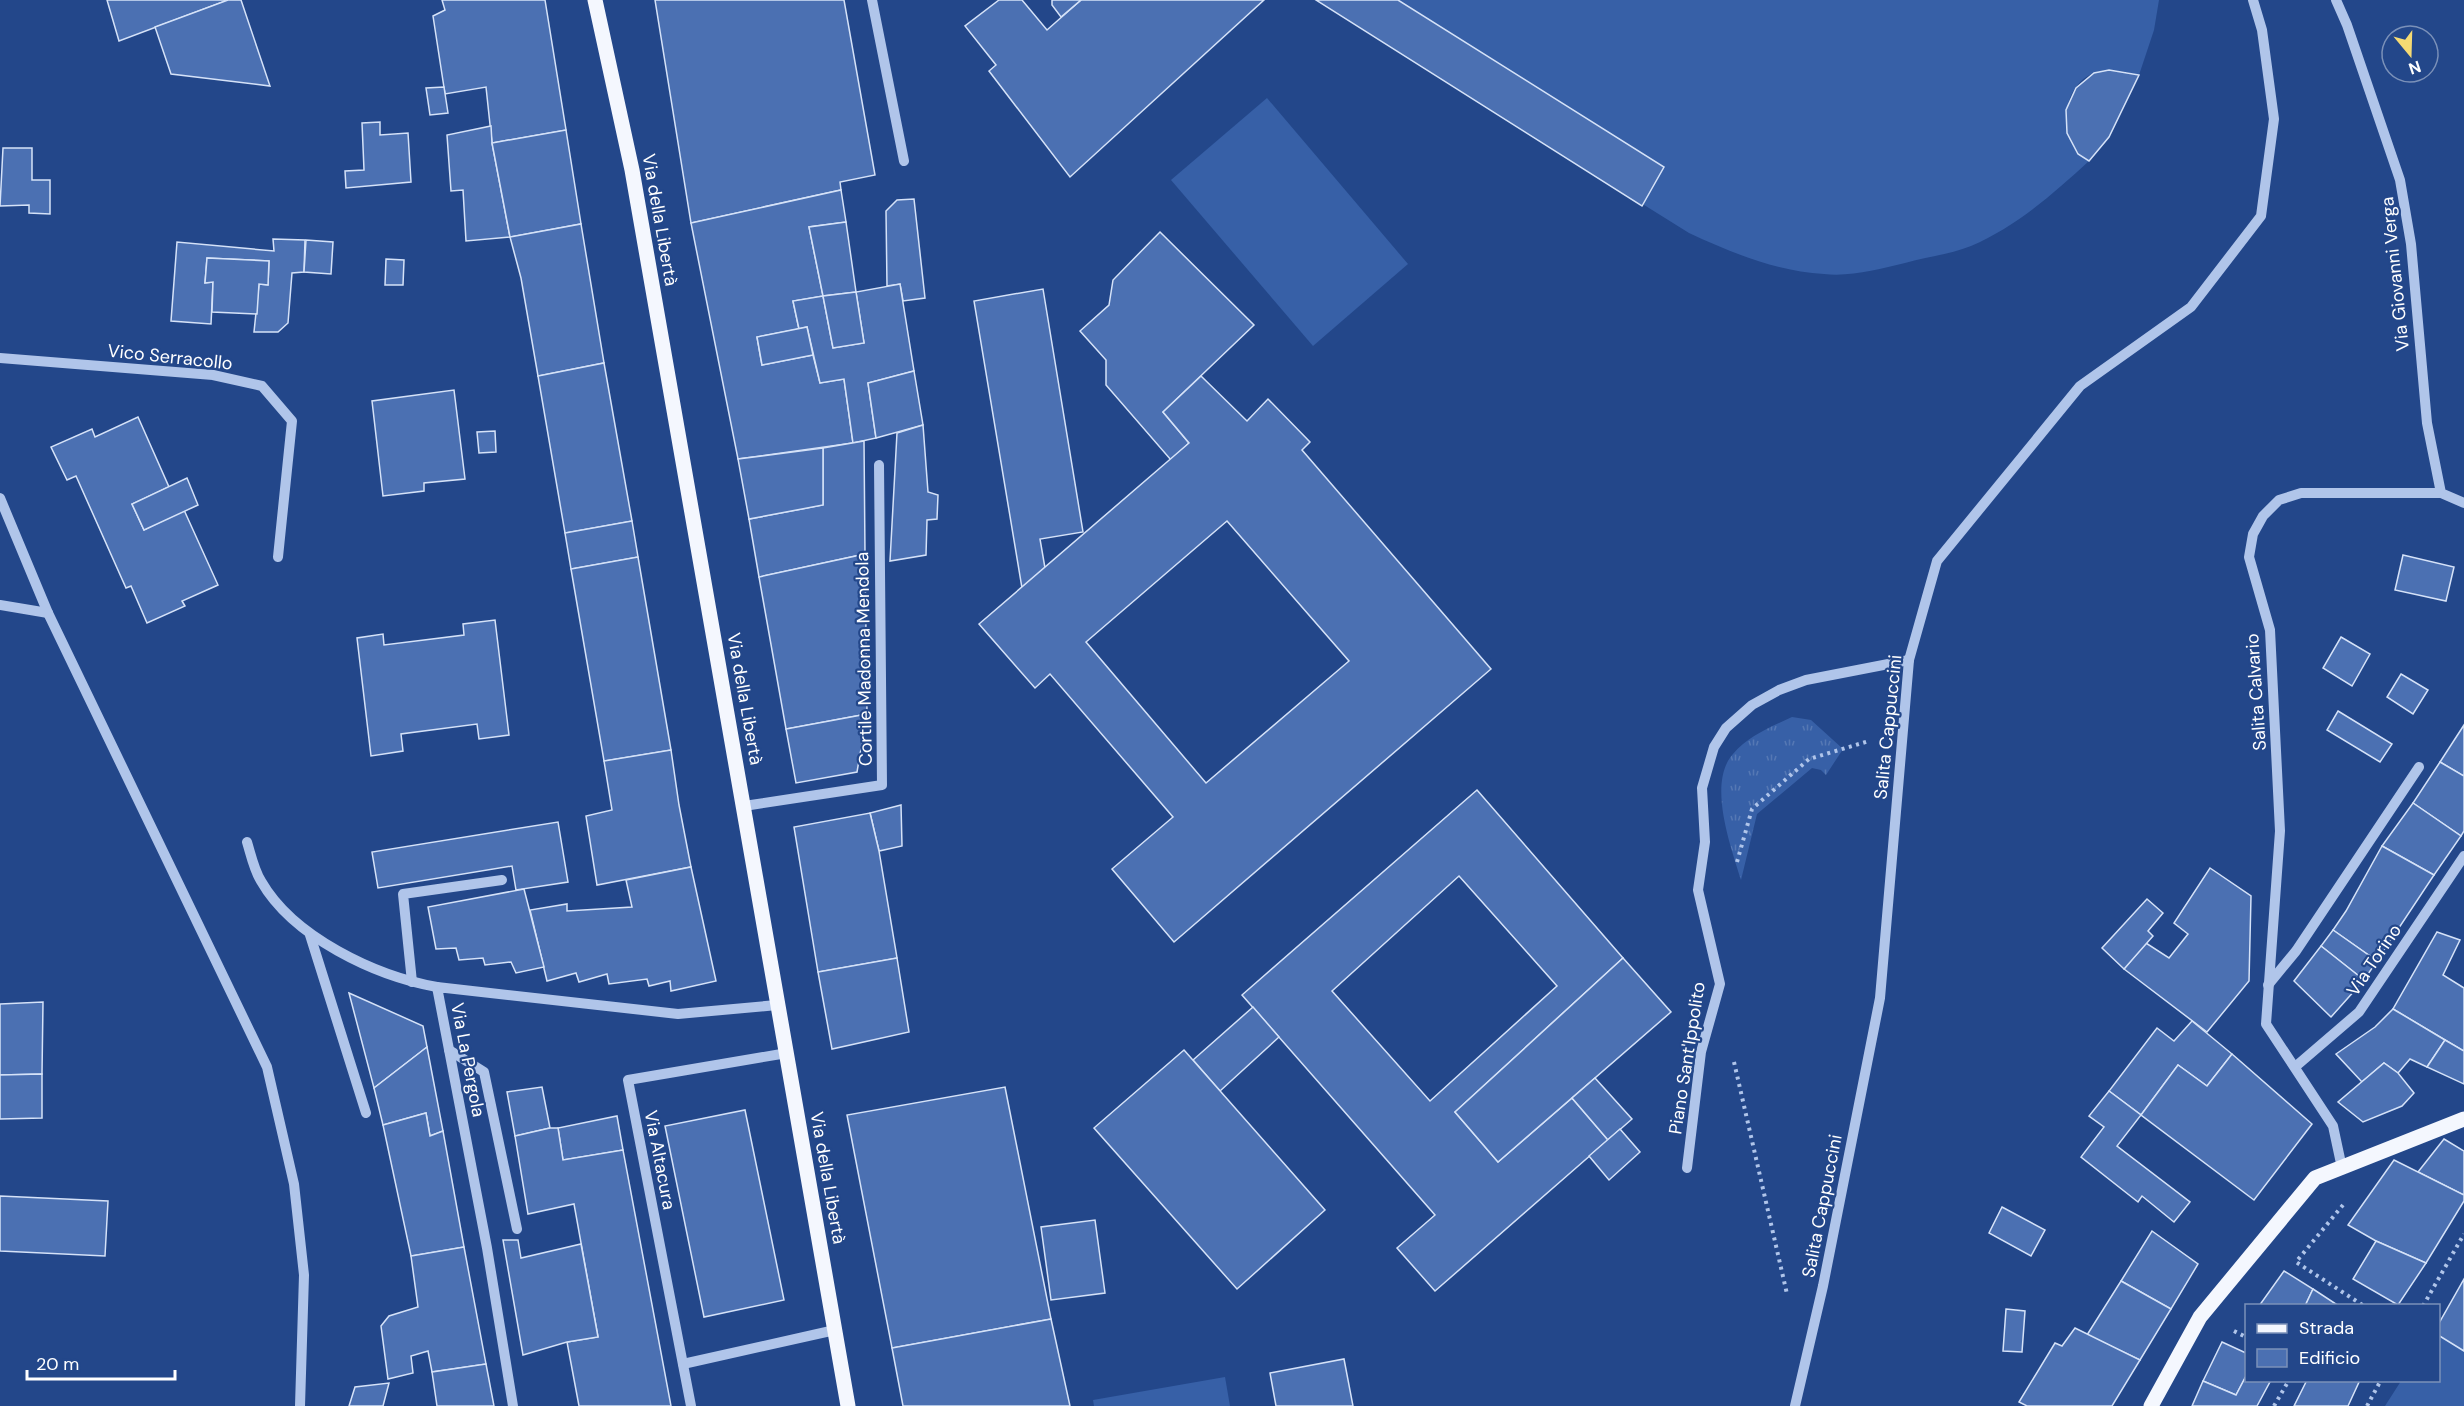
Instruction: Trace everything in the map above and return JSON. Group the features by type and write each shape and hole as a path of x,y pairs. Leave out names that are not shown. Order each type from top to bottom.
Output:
{"main road":[{"name":"Via della Libertà","path":"595,0 632,170 848,1406"},
{"path":"2151,1406 2200,1317 2315,1179 2464,1119"}],"street":[{"path":"873,0 904,161"},
{"name":"Salita Cappuccini","path":"1795,1406 1881,998 1909,660 1937,561 2080,386 2191,307 2261,216 2274,119 2262,30 2253,0"},
{"name":"Via Giovanni Verga","path":"2336,0 2347,25 2400,180 2411,244 2427,423 2441,493"},
{"name":"Vico Serracollo","path":"0,358 213,375 262,386 292,421 278,557"},
{"name":"Cortile Madonna Mendola","path":"744,806 882,785 879,465"},
{"name":"Salita Calvario","path":"2342,1168 2333,1126 2266,1024 2280,831 2271,630 2249,557 2253,534 2262,516 2279,500 2301,493 2441,493"},
{"path":"2441,493 2464,503"},
{"path":"0,498 48,613 267,1067 294,1184 304,1275 300,1406"},
{"path":"0,605 48,613"},
{"name":"Piano Sant'Ippolito","path":"1687,1168 1701,1052 1719,984 1698,890 1705,842 1702,788 1714,747 1726,728 1752,705 1779,690 1806,680 1909,660"},
{"path":"2268,985 2296,951 2420,767"},
{"path":"247,842 260,880 285,913 310,935 376,969 412,982 437,987"},
{"name":"Via Torino","path":"2295,1067 2359,1012 2464,855"},
{"path":"412,982 403,894 502,880"},
{"path":"310,935 366,1113"},
{"name":"Via La Pergola","path":"513,1406 487,1248 437,987 678,1014 777,1005"},
{"path":"449,1050 484,1072 517,1229"},
{"name":"Via Altacura","path":"691,1406 628,1080 787,1053"},
{"path":"683,1364 835,1330"}],"path":[{"path":"1736,865 1752,809 1809,759 1903,730"},
{"path":"1734,1062 1789,1300 1814,1322"},
{"path":"2424,1304 2464,1234"},
{"path":"2296,1262 2362,1304"},
{"path":"2274,1406 2288,1382"},
{"path":"2367,1406 2380,1382"}],"green space":[{"path":"1316,0 2159,0 2154,30 2139,75 2107,70 2096,72 2084,79 2075,89 2069,101 2067,128 2071,141 2089,161 2048,197 2004,229 1971,246 1875,270 1834,275 1772,265 1738,254 1689,233"},
{"path":"1267,98 1408,264 1313,346 1171,180"},
{"path":"1792,717 1811,720 1843,749 1826,775 1821,770 1812,768 1757,814 1741,880 1727,833 1721,798 1725,766 1733,754 1746,742 1760,732"},
{"path":"2440,1336 2464,1351 2464,1406 2385,1406 2400,1382 2440,1382"},
{"path":"1225,1377 1230,1406 1094,1406 1093,1400"}],"building":[{"path":"107,0 228,0 119,41"},
{"path":"228,0 241,0 270,86 171,74 155,27"},
{"path":"442,0 545,0 566,130 492,143 486,87 445,94 433,16 445,10"},
{"path":"655,0 844,0 875,175 840,182 841,190 691,223"},
{"path":"999,0 1022,0 1047,30 1081,0 1264,0 1070,177 989,71 996,65 965,26"},
{"path":"1052,0 1081,0 1061,17 1052,5"},
{"path":"1316,0 1398,0 1664,167 1642,206"},
{"path":"2109,70 2139,75 2109,137 2089,161 2078,154 2067,133 2066,110 2076,88 2094,73"},
{"path":"444,87 448,113 430,115 426,88"},
{"path":"380,122 380,135 408,133 411,182 346,188 345,171 364,170 362,123"},
{"path":"491,126 492,143 510,237 466,241 463,190 451,191 447,135"},
{"path":"566,130 581,224 510,237 492,143"},
{"path":"3,148 32,148 32,180 50,180 50,214 29,213 29,205 0,206"},
{"path":"841,190 846,222 809,227 823,296 793,301 799,329 757,337 762,365 813,355 820,383 844,379 853,443 738,459 691,223"},
{"path":"914,199 925,298 903,301 900,284 887,286 886,211 897,200"},
{"path":"846,222 856,292 823,296 809,227"},
{"path":"581,224 604,363 538,376 521,278 510,237"},
{"path":"1160,232 1254,325 1163,412 1189,443 1171,460 1106,385 1106,360 1080,331 1109,305 1113,280"},
{"path":"273,239 305,240 304,272 292,273 288,323 278,332 254,332 259,284 268,285 269,261 207,258 205,283 213,282 211,324 171,321 177,242 274,251"},
{"path":"306,240 333,242 331,274 304,272"},
{"path":"207,258 269,261 268,285 259,284 257,314 212,312 213,282 205,283"},
{"path":"386,259 404,260 403,285 385,285"},
{"path":"900,284 914,371 868,383 876,438 853,443 844,379 820,383 807,327 799,329 793,301 823,296 833,348 864,343 856,292"},
{"path":"1043,289 1083,532 1040,539 1045,568 1022,588 974,301"},
{"path":"856,292 864,343 833,348 823,296"},
{"path":"807,327 813,355 762,365 757,337"},
{"path":"604,363 632,521 565,533 538,376"},
{"path":"914,371 923,425 876,438 868,383"},
{"path":"1201,376 1247,421 1268,399 1310,442 1302,450 1491,669 1174,942 1112,869 1173,817 1050,674 1035,688 979,624 1189,443 1163,412","holes":["1227,521 1349,661 1206,783 1086,642"]},
{"path":"454,390 465,479 424,483 424,491 383,496 372,401"},
{"path":"138,417 169,487 132,504 144,530 184,510 218,585 182,601 185,606 147,623 131,586 126,588 76,476 67,480 51,447 92,429 95,437"},
{"path":"923,425 928,492 938,495 937,519 927,520 926,555 890,561 897,433"},
{"path":"495,431 496,452 479,453 477,432"},
{"path":"864,441 865,554 759,577 749,519 823,505 823,448"},
{"path":"823,448 823,505 749,519 738,459"},
{"path":"187,478 198,505 144,530 132,504"},
{"path":"632,521 638,557 571,569 565,533"},
{"path":"865,554 867,714 786,729 759,577"},
{"path":"2403,555 2454,567 2446,601 2395,590"},
{"path":"638,557 671,750 604,761 571,569"},
{"path":"495,620 509,735 479,739 477,724 401,734 403,751 371,756 357,638 383,634 384,645 464,635 463,624"},
{"path":"2341,637 2370,654 2352,686 2323,668"},
{"path":"2401,674 2428,690 2413,714 2387,697"},
{"path":"2338,711 2392,744 2380,762 2327,730"},
{"path":"867,714 857,772 796,783 786,729"},
{"path":"2464,725 2464,776 2440,762"},
{"path":"671,750 691,867 597,885 586,816 612,810 604,761"},
{"path":"2440,762 2464,776 2464,831 2461,836 2413,803"},
{"path":"1477,790 1623,958 1455,1112 1498,1162 1572,1098 1608,1140 1435,1291 1397,1248 1435,1215 1242,995","holes":["1459,876 1557,986 1430,1101 1332,991"]},
{"path":"2413,803 2461,836 2434,875 2382,846"},
{"path":"901,805 902,846 879,851 870,813"},
{"path":"870,813 879,851 897,958 818,972 794,827"},
{"path":"558,822 568,882 516,890 512,866 378,888 372,852"},
{"path":"2382,846 2434,875 2377,961 2333,930"},
{"path":"691,867 716,981 671,991 670,981 649,986 647,979 609,984 607,974 579,982 576,973 547,981 530,910 567,904 567,911 632,907 626,880"},
{"path":"2210,868 2251,896 2249,981 2207,1032 2124,969 2146,943 2169,958 2188,934 2174,923"},
{"path":"524,889 544,967 516,973 511,962 485,965 483,958 459,960 456,948 436,949 428,907"},
{"path":"2147,899 2163,913 2148,931 2153,936 2124,969 2102,948"},
{"path":"2333,930 2377,961 2364,980 2321,946"},
{"path":"2437,932 2460,940 2443,975 2464,988 2464,1051 2393,1009"},
{"path":"2321,946 2364,980 2331,1017 2294,981"},
{"path":"897,958 909,1032 832,1049 818,972"},
{"path":"1623,958 1671,1012 1498,1162 1455,1112"},
{"path":"349,993 423,1026 427,1047 374,1088"},
{"path":"43,1002 42,1074 0,1075 0,1004"},
{"path":"1253,1007 1279,1037 1220,1091 1193,1060"},
{"path":"2393,1009 2445,1040 2427,1067 2410,1059 2398,1073 2384,1063 2362,1082 2336,1054 2375,1027"},
{"path":"2192,1021 2232,1054 2207,1086 2178,1065 2141,1115 2109,1091 2157,1028 2174,1041"},
{"path":"2445,1040 2464,1051 2464,1084 2427,1067"},
{"path":"427,1047 443,1131 430,1136 426,1113 383,1125 374,1088"},
{"path":"1184,1050 1325,1210 1237,1289 1094,1128"},
{"path":"2232,1054 2312,1124 2254,1200 2141,1115 2178,1065 2207,1086"},
{"path":"2384,1063 2398,1073 2414,1093 2402,1106 2363,1122 2338,1102"},
{"path":"42,1074 42,1118 0,1119 0,1075"},
{"path":"1595,1078 1632,1119 1608,1140 1572,1098"},
{"path":"542,1087 550,1128 515,1136 507,1092"},
{"path":"1005,1087 1051,1319 892,1348 847,1115"},
{"path":"2109,1091 2141,1115 2117,1146 2190,1202 2174,1222 2142,1196 2138,1202 2081,1157 2104,1127 2089,1116"},
{"path":"745,1110 784,1300 704,1317 665,1126"},
{"path":"426,1113 430,1136 443,1131 464,1247 411,1256 383,1125"},
{"path":"617,1116 623,1150 563,1160 558,1128"},
{"path":"558,1128 563,1160 623,1150 671,1406 579,1406 567,1342 598,1337 574,1204 528,1214 515,1136"},
{"path":"1620,1129 1640,1152 1609,1180 1589,1156"},
{"path":"2444,1139 2464,1151 2464,1195 2418,1172"},
{"path":"2394,1160 2464,1195 2464,1201 2426,1263 2376,1241 2348,1225"},
{"path":"0,1196 108,1201 105,1256 0,1251"},
{"path":"2002,1207 2045,1230 2031,1256 1989,1233"},
{"path":"1095,1220 1105,1293 1051,1300 1041,1227"},
{"path":"2152,1231 2198,1264 2171,1309 2121,1281"},
{"path":"503,1240 518,1240 521,1258 581,1244 598,1337 567,1342 523,1355"},
{"path":"2376,1241 2426,1263 2399,1304 2353,1279"},
{"path":"464,1247 486,1364 432,1372 428,1351 411,1356 413,1373 388,1379 381,1326 389,1316 418,1307 411,1256"},
{"path":"2284,1271 2313,1289 2306,1304 2260,1304"},
{"path":"2464,1279 2464,1351 2440,1336 2440,1321"},
{"path":"2121,1281 2171,1309 2140,1360 2087,1335"},
{"path":"2313,1289 2336,1304 2306,1304"},
{"path":"2006,1309 2025,1311 2022,1352 2003,1351"},
{"path":"1051,1319 1070,1406 903,1406 892,1348"},
{"path":"2075,1328 2140,1360 2112,1406 2027,1406 2019,1402 2055,1343 2062,1346"},
{"path":"2222,1342 2245,1353 2245,1378 2236,1395 2203,1381"},
{"path":"1344,1359 1353,1406 1276,1406 1270,1373"},
{"path":"486,1364 494,1406 437,1406 432,1372"},
{"path":"2245,1378 2245,1382 2270,1382 2257,1406 2192,1406 2203,1381 2236,1395"},
{"path":"2306,1382 2359,1382 2348,1406 2294,1406"},
{"path":"389,1383 383,1406 349,1406 355,1387"}]}
